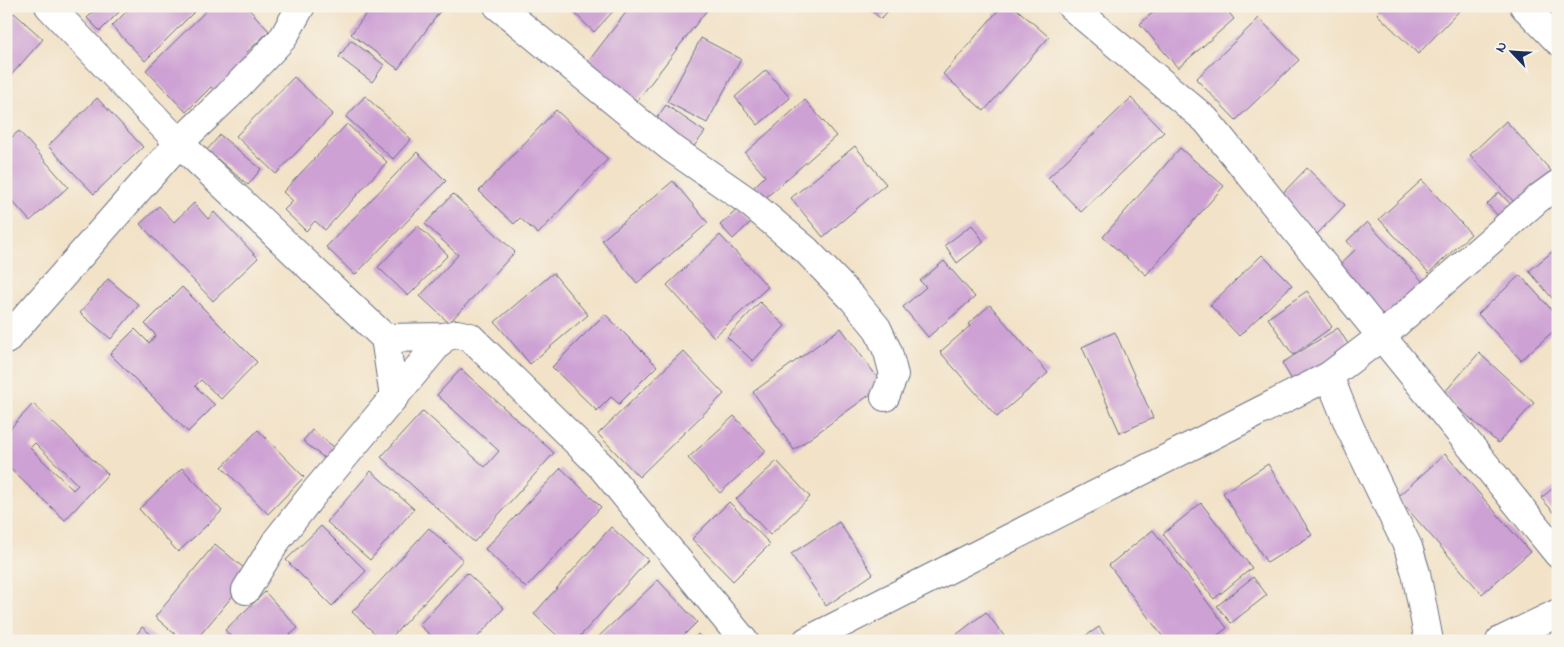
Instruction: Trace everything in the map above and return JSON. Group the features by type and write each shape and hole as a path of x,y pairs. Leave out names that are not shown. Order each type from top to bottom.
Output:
{"street":[{"path":"49,6 178,143 384,338 394,397"},
{"path":"6,340 178,143 228,96 283,38 302,6"},
{"path":"498,6 670,147 749,202 806,250 853,299 877,328 888,352 894,375 885,397"},
{"path":"1071,6 1206,120 1558,554"},
{"path":"1524,6 1558,41"},
{"path":"807,641 1329,376 1382,336 1552,195"},
{"path":"384,338 444,337 457,334 470,336 601,466 744,641"},
{"path":"246,590 277,540 444,337"},
{"path":"1329,376 1350,428 1408,547 1416,573 1428,641"},
{"path":"1500,641 1558,614"}],"building":[{"path":"100,6 125,6 100,31 87,18"},
{"path":"132,6 200,6 145,61 112,26"},
{"path":"211,6 246,6 269,31 246,53 253,61 218,95 211,87 186,112 146,70"},
{"path":"372,6 443,7 398,69 351,34"},
{"path":"567,6 618,6 594,32"},
{"path":"631,6 710,6 637,101 587,63"},
{"path":"866,6 892,6 881,19"},
{"path":"1002,6 1013,6 1049,37 984,111 943,74"},
{"path":"1160,6 1224,6 1234,19 1178,68 1140,24"},
{"path":"1384,6 1464,6 1418,54 1377,14"},
{"path":"14,13 43,39 6,81 6,22"},
{"path":"1259,18 1299,60 1236,120 1196,79"},
{"path":"701,38 741,59 707,123 667,102"},
{"path":"351,40 384,65 372,82 339,57"},
{"path":"766,70 790,98 758,125 735,97"},
{"path":"294,77 333,114 276,174 236,136"},
{"path":"365,96 411,139 393,159 346,117"},
{"path":"97,98 143,147 94,194 48,146"},
{"path":"1131,98 1164,132 1081,212 1048,178"},
{"path":"805,100 836,136 762,201 752,189 765,176 745,153"},
{"path":"666,105 705,132 691,150 653,123"},
{"path":"556,110 608,159 538,234 520,218 514,224 479,191"},
{"path":"1506,121 1554,174 1517,205 1470,155"},
{"path":"347,124 387,162 325,230 315,221 306,231 284,210 293,201 283,192"},
{"path":"19,131 68,187 30,221 6,194 6,142"},
{"path":"220,135 261,169 248,185 207,150"},
{"path":"855,146 886,184 823,237 791,198"},
{"path":"1180,148 1224,186 1146,275 1103,237"},
{"path":"417,152 446,181 355,275 326,247"},
{"path":"1307,168 1345,205 1317,234 1279,197"},
{"path":"1422,180 1471,234 1429,273 1379,219"},
{"path":"673,181 708,223 637,283 602,240"},
{"path":"1499,192 1514,208 1502,220 1487,204"},
{"path":"453,194 515,252 449,323 420,296 458,255 425,224"},
{"path":"194,203 208,219 214,212 258,258 213,301 140,224 159,206 174,222"},
{"path":"739,208 751,222 733,239 720,225"},
{"path":"1367,222 1427,286 1387,324 1335,269 1355,250 1347,241"},
{"path":"972,225 984,242 957,263 945,245"},
{"path":"418,226 448,255 408,296 378,267"},
{"path":"720,235 768,287 714,337 667,285"},
{"path":"1558,247 1558,305 1529,271"},
{"path":"1262,255 1292,285 1239,336 1210,305"},
{"path":"944,261 975,297 928,337 903,307 926,287 920,281"},
{"path":"553,273 588,315 530,364 495,322"},
{"path":"1520,275 1558,317 1558,327 1521,360 1478,314"},
{"path":"108,279 139,305 111,339 80,313"},
{"path":"182,287 257,362 221,399 201,380 195,386 215,405 188,432 110,354 135,329 149,343 156,335 145,324"},
{"path":"1307,291 1332,327 1293,355 1268,318"},
{"path":"760,302 785,326 753,361 727,337"},
{"path":"990,305 1048,373 997,417 940,352 970,326 968,324"},
{"path":"605,314 657,366 619,404 611,397 597,411 552,367"},
{"path":"841,328 883,385 794,450 753,392"},
{"path":"1338,328 1353,352 1296,387 1282,363"},
{"path":"1115,332 1153,418 1120,433 1082,347"},
{"path":"683,351 724,394 639,477 598,434"},
{"path":"1479,353 1534,403 1498,443 1443,394"},
{"path":"461,369 554,453 474,542 381,457 423,411 485,467 499,451 437,395"},
{"path":"33,404 108,474 65,520 6,465 6,433","holes":["35,443 78,485 73,490 30,448"]},
{"path":"734,416 766,451 720,493 688,458"},
{"path":"258,430 304,477 268,514 222,467"},
{"path":"312,430 338,450 329,462 303,441"},
{"path":"1445,454 1530,552 1482,594 1397,497"},
{"path":"777,461 810,497 770,535 736,499"},
{"path":"1268,464 1312,535 1267,563 1223,493"},
{"path":"182,468 222,511 178,552 139,509"},
{"path":"561,468 601,507 526,588 485,549"},
{"path":"371,471 414,509 370,560 327,522"},
{"path":"1558,484 1558,517 1541,498"},
{"path":"729,502 770,544 733,581 692,539"},
{"path":"1201,503 1252,568 1214,599 1163,534"},
{"path":"839,522 873,574 826,606 791,554"},
{"path":"321,526 366,571 332,606 286,560"},
{"path":"611,527 648,560 576,641 563,641 534,614"},
{"path":"429,528 463,560 388,641 383,641 352,612"},
{"path":"1153,530 1227,628 1210,641 1166,641 1109,565"},
{"path":"215,544 251,574 195,641 183,641 155,617"},
{"path":"467,573 504,608 474,641 437,641 419,625"},
{"path":"1253,577 1267,595 1231,623 1217,606"},
{"path":"658,580 697,622 678,641 594,641"},
{"path":"265,592 298,628 283,641 235,641 225,630"},
{"path":"986,612 1008,641 948,641"},
{"path":"142,627 159,641 132,641"},
{"path":"1099,627 1108,641 1078,641"},
{"path":"698,634 704,641 691,641"}]}
